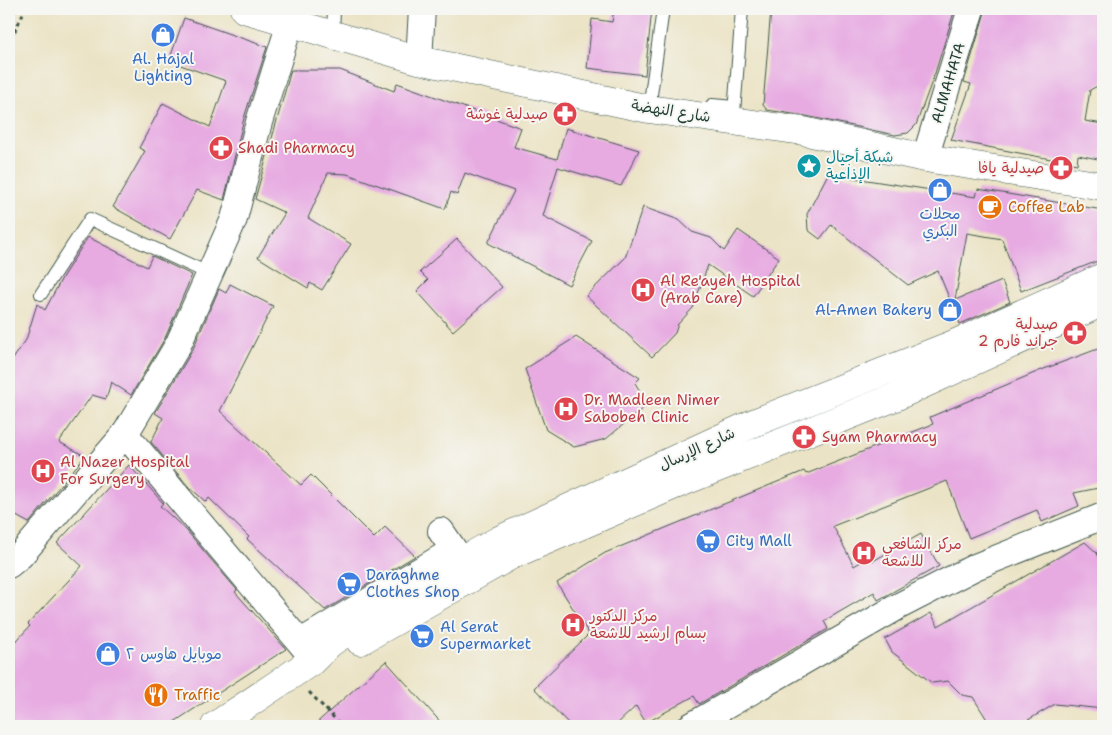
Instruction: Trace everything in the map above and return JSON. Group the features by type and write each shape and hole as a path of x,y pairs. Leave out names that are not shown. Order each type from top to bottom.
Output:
{"main road":[{"name":"شارع النهضة","path":"244,9 420,60 649,104 734,114 925,158 1103,186"},
{"name":"شارع الإرسال","path":"215,726 305,659 407,592 499,540 756,422 954,344 1103,277"},
{"name":"شارع الإرسال","path":"305,659 334,654 382,631 510,556 675,485 895,397 1103,302"}],"street":[{"path":"420,60 422,9"},
{"name":"ALMAHATA","path":"925,158 971,9"},
{"path":"9,565 20,556 125,434 178,345 234,219 259,122 290,23"},
{"path":"125,434 305,659 454,550 441,531"},
{"path":"691,726 899,606 975,567 1103,516"}],"lane":[{"path":"333,36 334,9"},
{"path":"649,104 663,9"},
{"path":"734,114 742,9"},
{"path":"41,294 90,219 210,274"}],"path":[{"path":"9,37 13,35 25,9"},
{"path":"305,659 342,726"}],"building":[{"path":"614,9 652,9 645,75 587,68 592,19 612,22"},
{"path":"771,9 955,9 916,125 908,133 895,135 806,116 767,110 763,105"},
{"path":"986,9 1103,9 1103,83 1090,90 1085,121 1103,124 1103,160 1078,155 1077,164 951,140 971,84 964,82"},
{"path":"184,18 267,47 244,118 224,200 197,190 170,239 113,207 145,151 139,148 163,103 210,127 226,81 169,61"},
{"path":"291,70 340,70 394,91 397,83 521,128 514,147 557,159 566,128 639,150 621,186 558,167 543,216 592,241 569,285 488,243 514,191 465,173 457,195 451,192 445,209 347,174 328,173 308,218 351,244 322,290 310,283 308,288 258,257 285,213 255,199"},
{"path":"828,174 976,197 978,189 1103,210 1103,259 1021,291 1002,239 967,233 955,300 1002,281 1010,302 960,324 938,271 908,285 831,225 820,239 808,230 807,214"},
{"name":"Al Re'ayeh Hospital (Arab Care)","path":"643,207 679,220 692,232 711,238 724,251 738,230 779,258 753,296 708,265 693,308 678,324 675,333 652,357 586,296 625,258"},
{"path":"88,237 147,267 152,256 192,275 165,338 131,395 111,382 106,399 92,395 59,442 85,456 29,523 9,512 9,365 26,340 37,304 45,310 63,276"},
{"path":"457,239 502,287 453,331 417,291 428,280 420,272"},
{"path":"230,284 273,306 220,411 301,485 311,475 374,538 385,527 415,556 325,610 247,539 249,537 209,498 206,502 188,486 151,442 163,418 155,413 192,351 219,289 226,293"},
{"path":"576,337 640,378 635,383 648,404 606,439 574,447 546,430 525,369"},
{"path":"1103,347 1103,487 1074,493 1079,506 1042,522 1037,510 969,538 947,481 833,526 854,566 872,555 873,561 921,534 939,566 878,600 874,592 824,621 828,629 699,704 694,696 646,723 636,706 615,726 571,726 534,688 589,634 557,583 605,553 804,471 806,474 933,424 930,417 1044,369"},
{"path":"129,465 163,503 160,506 186,530 237,590 235,592 286,649 168,726 9,726 9,649 30,626 28,624 82,566 57,543"},
{"path":"1085,542 1097,553 1103,567 1103,709 1055,704 1018,726 991,726 973,697 962,695 948,681 932,683 892,652 885,639 931,613 938,626"},
{"path":"386,661 444,726 313,726"}],"place":[{"name":"Al. Hajal Lighting","path":"163,35"},
{"name":"صيدلية غوشة","path":"565,114"},
{"name":"Shadi Pharmacy","path":"221,148"},
{"name":"شبكة أجيال الإذاعية","path":"809,166"},
{"name":"صيدلية يافا","path":"1061,168"},
{"name":"محلات البكري","path":"940,190"},
{"name":"Coffee Lab","path":"990,207"},
{"name":"Al Re'ayeh Hospital (Arab Care)","path":"643,290"},
{"name":"Al-Amen Bakery","path":"950,310"},
{"name":"صيدلية جراند فارم 2","path":"1075,333"},
{"name":"Dr. Madleen Nimer Sabobeh Clinic","path":"566,409"},
{"name":"Syam Pharmacy","path":"804,437"},
{"name":"Al Nazer Hospital For Surgery","path":"43,471"},
{"name":"City Mall","path":"708,541"},
{"name":"مركز الشافعي للاشعه","path":"864,553"},
{"name":"Daraghme Clothes Shop","path":"349,584"},
{"name":"مركز الدكتور بسام ارشيد للاشعة","path":"573,625"},
{"name":"Al Serat Supermarket","path":"422,636"},
{"name":"موبايل هاوس ٢","path":"108,654"},
{"name":"Traffic","path":"156,695"}]}
